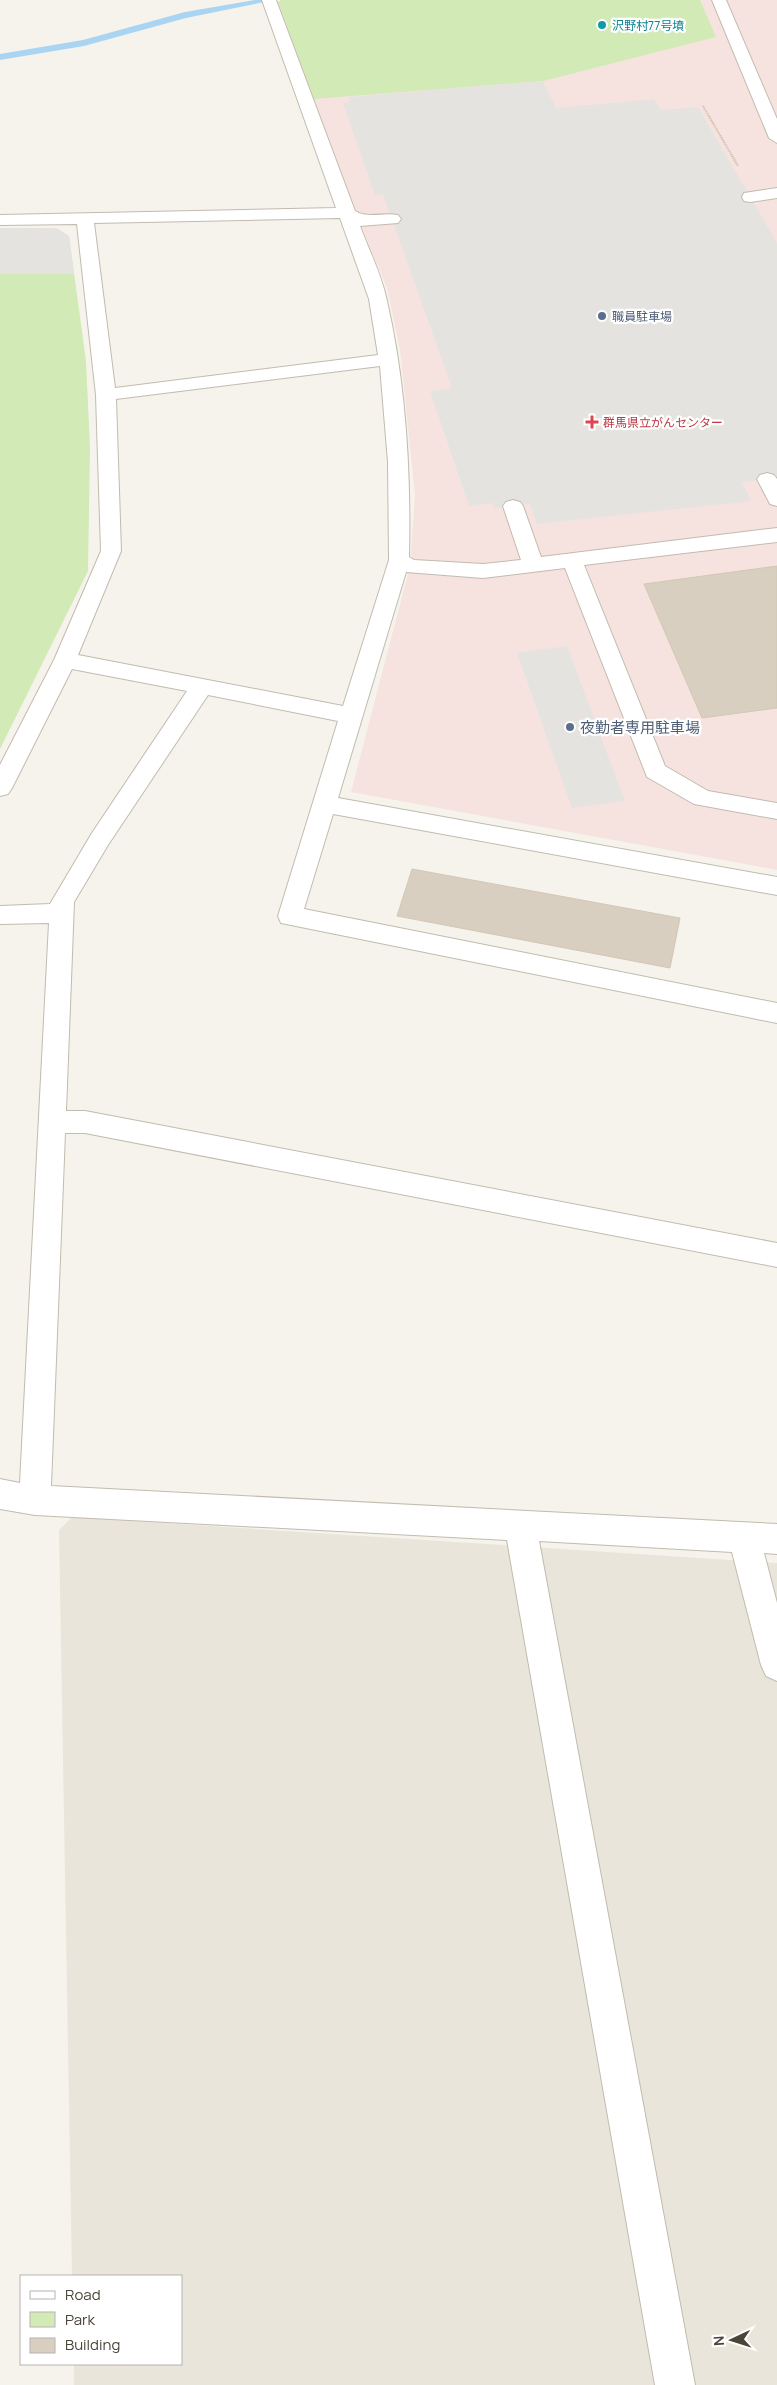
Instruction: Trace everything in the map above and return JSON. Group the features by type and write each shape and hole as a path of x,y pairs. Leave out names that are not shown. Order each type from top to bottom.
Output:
{"street":[{"path":"269,0 378,299 389,359 401,499 399,560 353,716 290,916 777,1013"},
{"path":"719,0 756,92 777,138"},
{"path":"756,92 777,90"},
{"path":"750,197 777,193"},
{"path":"0,220 85,220 346,213 359,221 392,219"},
{"path":"0,788 64,660 111,551 106,394 85,220"},
{"path":"106,394 389,359"},
{"path":"767,479 777,500"},
{"path":"513,506 533,565"},
{"path":"399,560 410,566 483,570 777,535"},
{"path":"572,560 655,771 702,798 777,811"},
{"path":"64,660 353,716"},
{"path":"36,1500 62,901 100,839 201,688"},
{"path":"325,804 777,886"},
{"path":"0,915 62,913"},
{"path":"52,1122 85,1122 777,1255"},
{"path":"0,1494 36,1500 777,1539"},
{"path":"520,1525 675,2385"},
{"path":"744,1537 777,1665"}],"shaded area":[{"name":"群馬県立がんセンター","path":"281,0 777,0 777,870 351,792 410,566 415,495 400,350 387,288 359,221 278,2"},
{"name":"職員駐車場","path":"543,81 556,108 654,99 661,110 698,107 777,243 777,478 742,482 751,501 537,524 530,504 494,508 492,503 469,506 430,391 452,388 383,194 375,195 343,103 350,102 349,97"},
{"path":"0,228 56,228 69,236 74,274 0,274"},
{"name":"夜勤者専用駐車場","path":"567,646 625,801 572,808 517,653"},
{"path":"72,1517 777,1563 777,2385 74,2385 74,2365 182,2365 182,2275 72,2275 59,1530"}],"green space":[{"path":"281,0 700,0 716,37 543,81 314,99 278,2"},
{"path":"0,228 56,228 69,236 86,361 90,448 88,571 0,749"}],"building":[{"path":"777,566 777,708 702,718 644,584"},
{"path":"412,869 680,918 670,968 397,916"}],"waterway":[{"path":"0,57 84,43 185,15 270,0"}],"place":[{"name":"沢野村77号墳","path":"602,25"},
{"name":"職員駐車場","path":"602,316"},
{"name":"群馬県立がんセンター","path":"592,422"},
{"name":"夜勤者専用駐車場","path":"570,727"}]}
